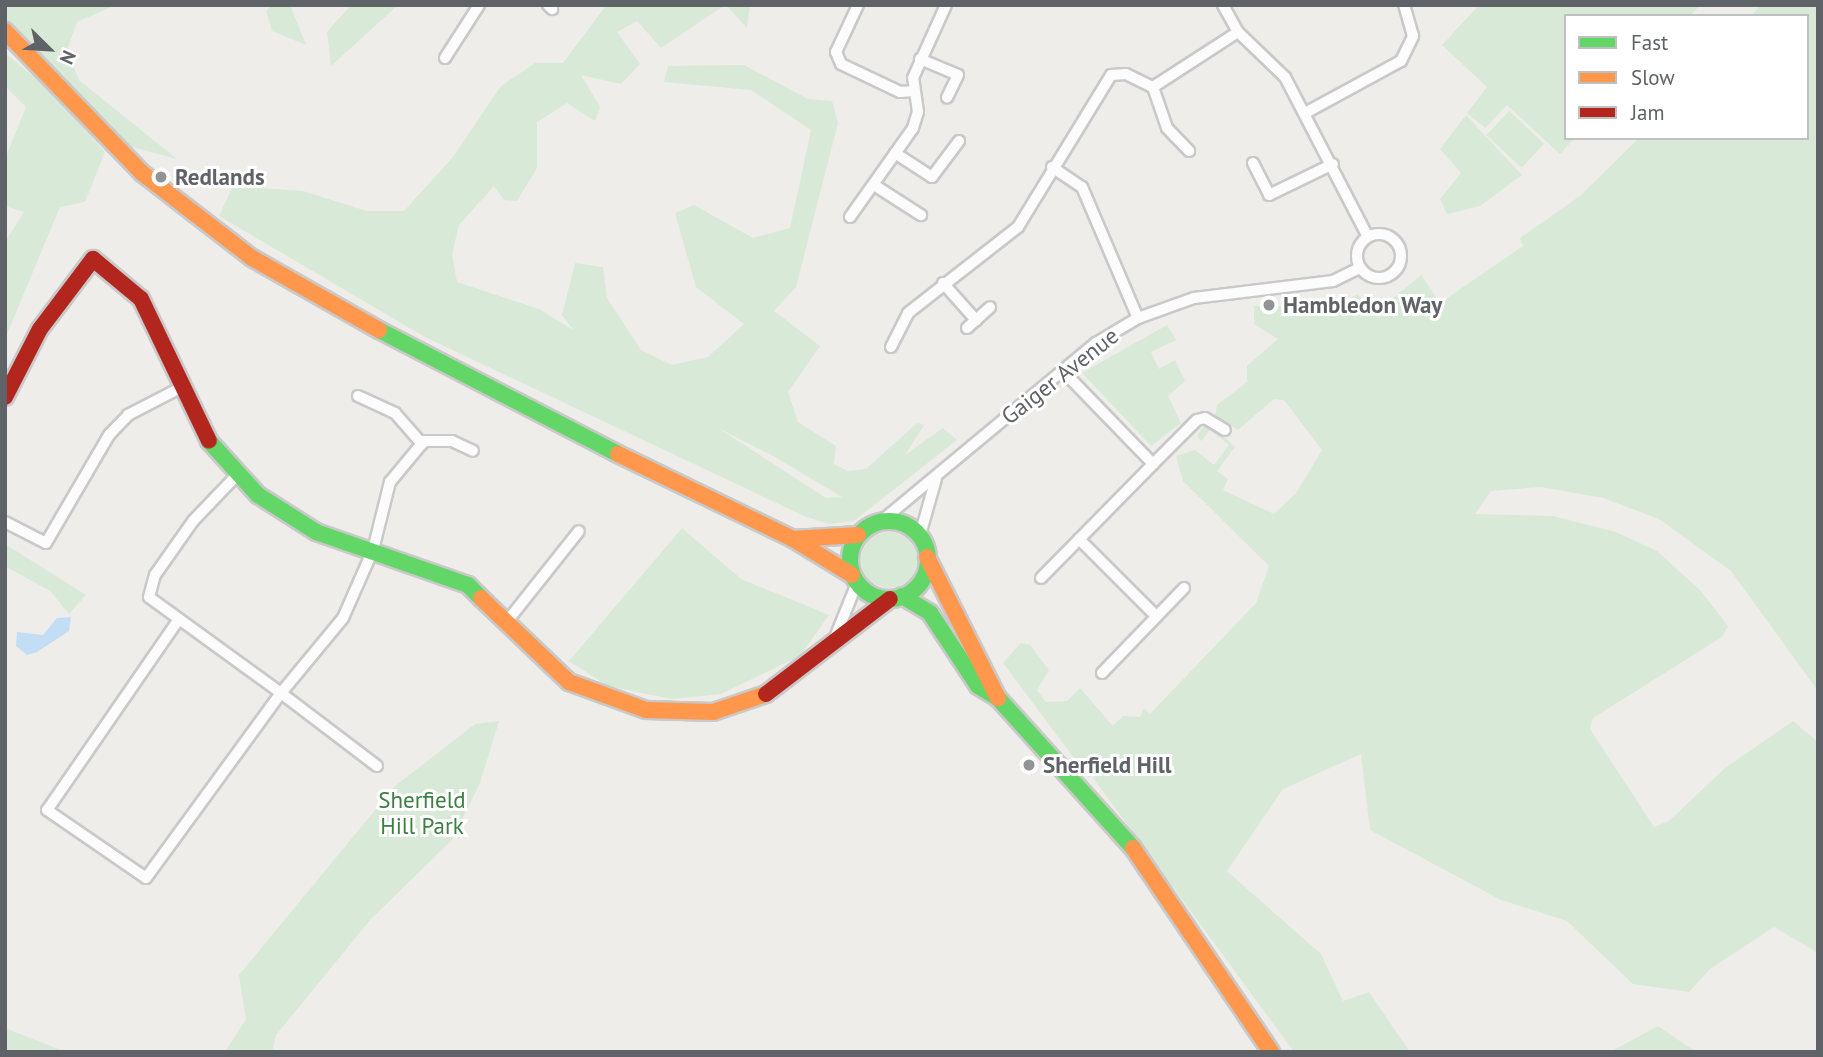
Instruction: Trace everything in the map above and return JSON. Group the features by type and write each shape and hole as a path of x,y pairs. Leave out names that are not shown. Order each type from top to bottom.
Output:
{"main road":[{"path":"5,32 142,173 251,258 475,385 793,539 855,579 930,613 978,686 998,698"},
{"path":"5,397 40,328 93,259 141,299 212,447 237,475 316,532 468,584 509,619 569,682 608,701 679,715 713,712 774,691 833,643 920,582 927,557"},
{"path":"793,539 859,535 879,523 901,522 920,535 927,557 998,698 1132,847 1271,1052"},
{"path":"855,579 851,553 859,535"}],"street":[{"path":"445,58 480,5"},
{"path":"858,5 836,52 841,64 900,92 914,91"},
{"path":"850,217 913,128 914,91 920,59 945,5"},
{"path":"1223,5 1238,32 1285,77 1307,112 1368,237"},
{"path":"1307,112 1401,61 1413,36 1404,5"},
{"path":"1153,87 1238,32"},
{"path":"920,59 958,75 947,97"},
{"path":"891,347 908,313 943,283 1010,235 1111,75 1126,74 1153,87 1167,128 1189,151"},
{"path":"895,153 932,177 958,141"},
{"path":"1253,163 1269,195 1333,164"},
{"path":"1052,167 1082,187 1138,318"},
{"path":"874,185 921,215"},
{"path":"1382,234 1396,242 1400,264 1378,278 1360,268 1359,247 1368,237 1382,234"},
{"name":"Gaiger Avenue","path":"879,523 1063,371 1138,318 1195,298 1334,281 1360,268"},
{"path":"943,283 976,320"},
{"path":"967,328 990,307"},
{"path":"1063,371 1153,464"},
{"path":"5,522 46,543 109,435 128,415 183,387"},
{"path":"358,396 395,413 422,444"},
{"path":"1041,578 1197,420 1205,418 1225,430"},
{"path":"178,619 47,810 146,878 281,693 342,618 373,550 390,482 422,444 452,442 472,451"},
{"path":"237,475 155,575 149,597 377,766"},
{"path":"920,535 937,476"},
{"path":"509,619 579,531"},
{"path":"1079,539 1155,615"},
{"path":"833,643 855,579"},
{"path":"1102,673 1155,615 1184,588"}],"green space":[{"path":"5,5 116,5 77,22 67,50 79,80 177,159 121,144 5,18"},
{"path":"272,5 290,5 306,45 272,31 266,11"},
{"path":"351,5 398,5 331,66 327,32"},
{"path":"725,5 661,48 637,21 617,32 640,64 621,84 581,75 600,107 595,121 567,103 537,122 537,168 517,201 504,200 494,186 459,225 452,254 457,282 539,309 573,330 562,315 575,263 603,267 607,298 641,350 672,365 708,357 744,324 696,287 675,213 694,205 753,238 790,228 811,130 751,90 664,82 668,66 744,65 808,99 832,101 838,123 796,287 774,311 820,346 788,392 798,422 836,446 834,464 848,471 866,469 917,423 924,425 905,455 943,428 957,440 854,521 829,524 804,516 425,337 219,216 233,186 303,191 367,211 404,211 453,157 501,86 535,63 563,63 605,7","holes":["718,428 773,456 842,497 826,498"]},
{"path":"726,5 750,5 747,28"},
{"path":"1479,5 1700,5 1692,14 1564,14 1564,140 1573,140 1560,154 1507,105 1485,128 1467,113 1487,87 1442,45"},
{"path":"1761,5 1818,5 1818,691 1731,571 1659,519 1603,498 1541,487 1491,491 1475,514 1553,516 1616,532 1657,551 1700,590 1728,626 1722,637 1593,718 1590,729 1654,827 1669,821 1725,768 1793,721 1818,742 1818,953 1774,927 1710,969 1689,992 1633,984 1567,921 1501,900 1370,830 1361,754 1283,789 1227,871 1321,954 1343,1001 1369,992 1410,1052 1294,1052 1093,778 1097,775 1088,777 1003,663 1021,643 1030,645 1049,670 1037,690 1046,702 1067,701 1080,688 1113,726 1123,716 1140,717 1144,708 1150,714 1256,603 1269,566 1183,481 1176,456 1195,450 1214,465 1229,445 1210,430 1201,441 1197,436 1205,424 1214,427 1235,447 1217,471 1228,479 1223,490 1274,514 1296,493 1322,450 1284,400 1274,399 1238,430 1215,416 1217,405 1247,382 1247,366 1278,339 1254,324 1254,306 1315,307 1346,303 1357,294 1368,304 1393,298 1421,275 1440,303 1523,246 1520,238 1580,196 1637,140 1809,140 1809,14 1753,14"},
{"path":"5,53 50,90 105,152 85,202 60,207 5,339 5,242 24,212 5,206 5,159 26,107 5,86"},
{"path":"1509,111 1544,144 1522,168 1486,135"},
{"path":"1466,115 1522,175 1480,206 1447,214 1440,199 1461,173 1440,149"},
{"path":"1167,325 1176,340 1151,352 1159,369 1175,360 1185,381 1168,396 1181,423 1151,446 1082,373"},
{"path":"682,528 741,579 829,615 800,656 721,694 671,699 608,686 569,661"},
{"path":"889,532 900,534 909,540 915,549 915,571 909,580 900,586 889,588 878,586 869,580 863,571 861,560 863,549 869,540 878,534"},
{"path":"5,544 86,595 69,614 50,591 5,566"},
{"name":"Sherfield Hill Park","path":"499,721 480,783 452,840 371,919 276,1035 272,1052 225,1052 246,1019 239,975 395,786 475,724"},
{"path":"1658,1026 1696,1052 1610,1052"},
{"path":"5,1028 66,1052 5,1052"}],"water":[{"path":"71,617 69,631 37,652 27,655 16,646 17,632 43,635 57,618"}],"traffic: fast":[{"path":"379,330 618,454"},
{"path":"209,441 258,495 316,532 468,585 481,598"},
{"path":"889,521 904,524 921,538 928,560 925,575 911,592 889,599 874,596 857,582 850,560 853,545 867,528 889,521"},
{"path":"902,596 930,613 978,686 998,698 1133,848"}],"traffic: slow":[{"path":"5,31 142,173 252,258 379,330"},
{"path":"618,454 793,539 852,575"},
{"path":"793,539 858,535"},
{"path":"927,557 998,698"},
{"path":"481,598 569,682 646,710 713,712 766,694"},
{"path":"1133,848 1271,1052"}],"traffic: jam":[{"path":"5,397 40,329 93,259 141,299 209,441"},
{"path":"766,694 890,599"}],"place":[{"name":"Redlands","path":"161,177"},
{"name":"Hambledon Way","path":"1269,305"},
{"name":"Sherfield Hill","path":"1029,765"}]}
